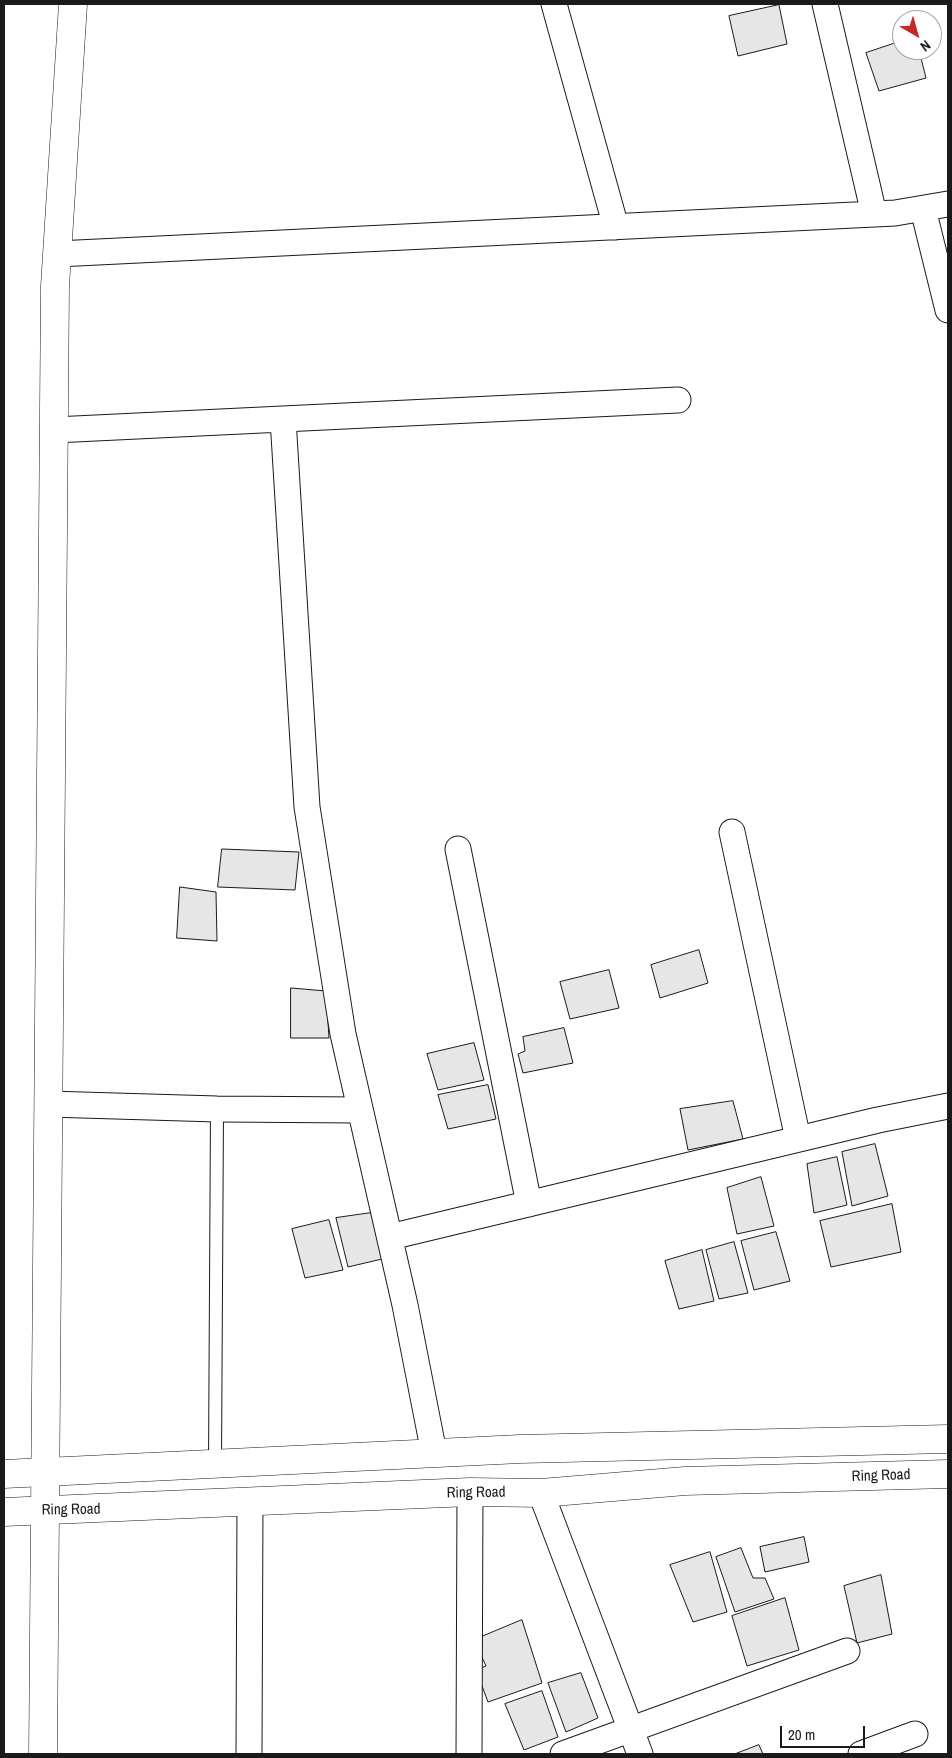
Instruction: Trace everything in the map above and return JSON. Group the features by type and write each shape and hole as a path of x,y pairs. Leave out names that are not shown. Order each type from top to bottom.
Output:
{"main road":[{"path":"43,1754 57,254 73,4"},
{"path":"4,1474 434,1453 948,1439"},
{"name":"Ring Road","path":"4,1512 470,1492 541,1493 685,1482 948,1474"}],"street":[{"path":"554,4 616,227"},
{"path":"825,4 874,214"},
{"path":"57,254 874,214 923,210 948,204"},
{"path":"923,210 948,310"},
{"path":"54,430 678,400"},
{"path":"283,420 307,807 343,1034 390,1238 434,1453"},
{"path":"732,832 798,1139"},
{"path":"458,849 529,1204"},
{"path":"48,1104 217,1109 360,1110"},
{"path":"390,1238 878,1120 948,1106"},
{"path":"469,1754 470,1492"},
{"path":"541,1493 640,1754"},
{"path":"249,1754 250,1502"},
{"path":"563,1754 847,1651"},
{"path":"861,1754 915,1734"}],"lane":[{"path":"215,1464 217,1109"}],"building":[{"path":"779,5 787,44 738,56 729,16"},
{"path":"892,44 892,60 922,60 926,78 879,91 866,53"},
{"path":"222,849 299,852 295,890 218,887"},
{"path":"180,887 216,892 217,941 177,938"},
{"path":"699,950 708,983 660,998 651,965"},
{"path":"609,970 619,1008 570,1019 560,982"},
{"path":"291,988 326,991 329,1038 291,1038"},
{"path":"564,1028 573,1063 523,1073 518,1054 525,1051 523,1037"},
{"path":"474,1043 484,1080 438,1090 427,1054"},
{"path":"488,1085 496,1119 448,1129 438,1095"},
{"path":"733,1101 743,1139 688,1150 680,1109"},
{"path":"875,1144 888,1196 852,1206 842,1152"},
{"path":"837,1157 847,1205 814,1213 807,1164"},
{"path":"761,1177 774,1226 737,1234 727,1188"},
{"path":"892,1204 901,1252 831,1267 820,1221"},
{"path":"371,1213 382,1259 348,1267 336,1218"},
{"path":"329,1220 343,1270 305,1278 292,1229"},
{"path":"776,1232 790,1281 754,1290 741,1241"},
{"path":"734,1242 748,1293 719,1299 706,1250"},
{"path":"702,1250 714,1301 679,1309 665,1261"},
{"path":"804,1537 809,1562 765,1572 760,1547"},
{"path":"741,1548 753,1578 765,1578 774,1599 735,1612 716,1557"},
{"path":"710,1552 727,1612 693,1622 670,1565"},
{"path":"881,1575 892,1634 857,1643 844,1586"},
{"path":"785,1598 799,1650 747,1666 732,1616"},
{"path":"522,1620 542,1683 488,1702 476,1670 486,1666 474,1640"},
{"path":"581,1673 598,1718 566,1732 548,1683"},
{"path":"542,1691 558,1737 524,1750 505,1704"},
{"path":"759,1745 763,1754 735,1754"}]}
